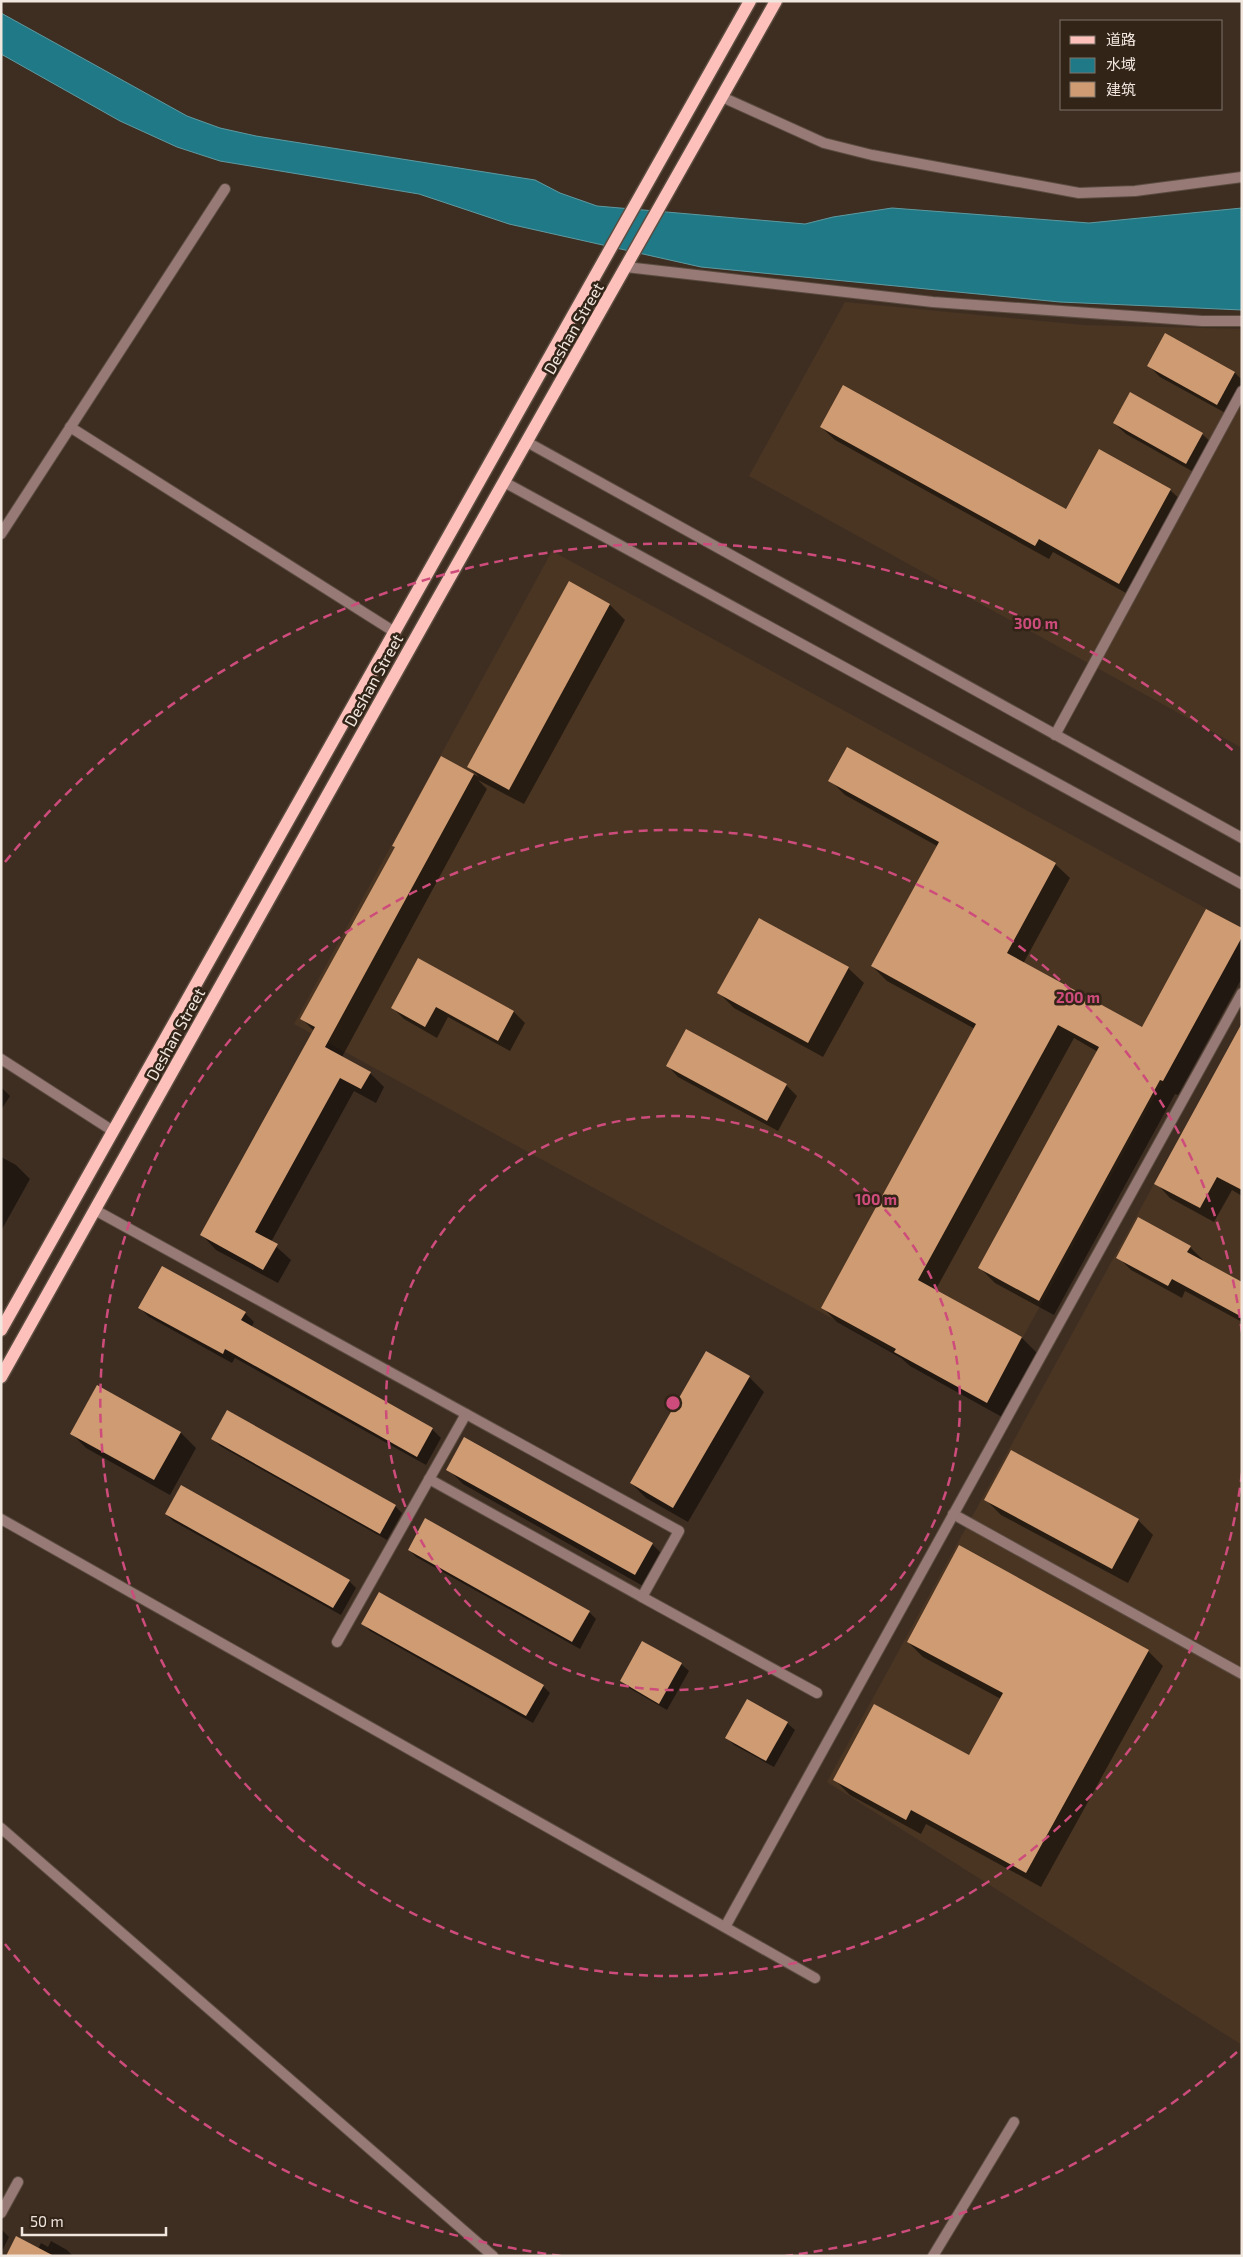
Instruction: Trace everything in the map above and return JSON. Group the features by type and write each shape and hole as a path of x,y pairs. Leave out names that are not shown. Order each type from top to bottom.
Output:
{"main road":[{"name":"Deshan Street","path":"1,1330 393,631 750,1"},
{"name":"Deshan Street","path":"1,1377 776,1"}],"street":[{"path":"722,97 824,143 872,155 1079,193 1135,191 1242,177"},
{"path":"1,534 225,189"},
{"path":"626,267 933,302 1202,321 1242,321"},
{"path":"1055,734 1242,391"},
{"path":"70,428 393,631"},
{"path":"527,442 1242,838"},
{"path":"504,482 1242,884"},
{"path":"725,1927 1242,992"},
{"path":"1,1059 113,1131"},
{"path":"95,1210 678,1531 642,1597"},
{"path":"337,1642 466,1414"},
{"path":"429,1479 817,1693"},
{"path":"953,1514 1242,1674"},
{"path":"1,1519 815,1978"},
{"path":"1,1828 492,2256"},
{"path":"933,2256 1014,2122"},
{"path":"1,2214 18,2182"}],"shaded area":[{"path":"845,302 1084,325 1242,329 1242,748 749,476"},
{"path":"552,551 1242,928 1242,937 987,1403 294,1024"},
{"path":"1242,1023 1242,2045 827,1782"}],"water":[{"path":"1,13 187,116 220,128 256,136 535,180 560,193 597,206 805,224 833,217 892,208 1089,223 1242,208 1242,310 1060,302 701,267 509,224 419,194 220,161 177,147 120,121 1,54"}],"building":[{"path":"1165,333 1235,372 1217,405 1147,366"},
{"path":"843,385 1066,509 1099,449 1171,489 1119,584 1039,539 1035,546 820,427"},
{"path":"1130,392 1203,433 1186,464 1113,423"},
{"path":"569,581 610,604 509,790 467,767"},
{"path":"847,747 1056,863 1007,953 1142,1027 1206,909 1242,928 1242,937 1163,1081 1160,1080 1039,1301 978,1268 1099,1047 1058,1025 918,1280 1022,1337 987,1403 894,1352 896,1349 821,1308 976,1024 871,966 939,842 828,781"},
{"path":"441,756 474,774 325,1047 371,1072 361,1089 340,1078 255,1232 278,1244 263,1270 200,1235 315,1027 300,1019 395,847 392,846"},
{"path":"759,918 849,967 808,1043 717,993"},
{"path":"418,958 514,1011 498,1041 436,1007 425,1027 391,1008"},
{"path":"1242,1023 1242,1190 1217,1177 1200,1208 1154,1184"},
{"path":"686,1029 787,1084 767,1121 666,1066"},
{"path":"1138,1217 1191,1246 1187,1252 1242,1282 1242,1317 1172,1279 1168,1286 1116,1258"},
{"path":"162,1266 246,1312 241,1320 433,1428 417,1457 225,1349 223,1354 138,1308"},
{"path":"706,1351 750,1376 673,1508 630,1483"},
{"path":"97,1385 181,1432 154,1480 70,1434"},
{"path":"227,1410 396,1505 380,1534 211,1439"},
{"path":"464,1437 653,1543 635,1575 446,1470"},
{"path":"1011,1450 1139,1519 1112,1569 984,1500"},
{"path":"181,1485 350,1580 333,1608 165,1514"},
{"path":"425,1518 590,1611 572,1642 408,1550"},
{"path":"959,1545 1149,1650 1026,1873 911,1810 906,1820 833,1780 874,1704 969,1755 1003,1693 907,1642"},
{"path":"379,1592 544,1685 526,1716 361,1624"},
{"path":"642,1641 682,1663 659,1704 620,1681"},
{"path":"747,1699 788,1722 766,1761 725,1738"},
{"path":"16,2236 54,2256 6,2256"}]}
